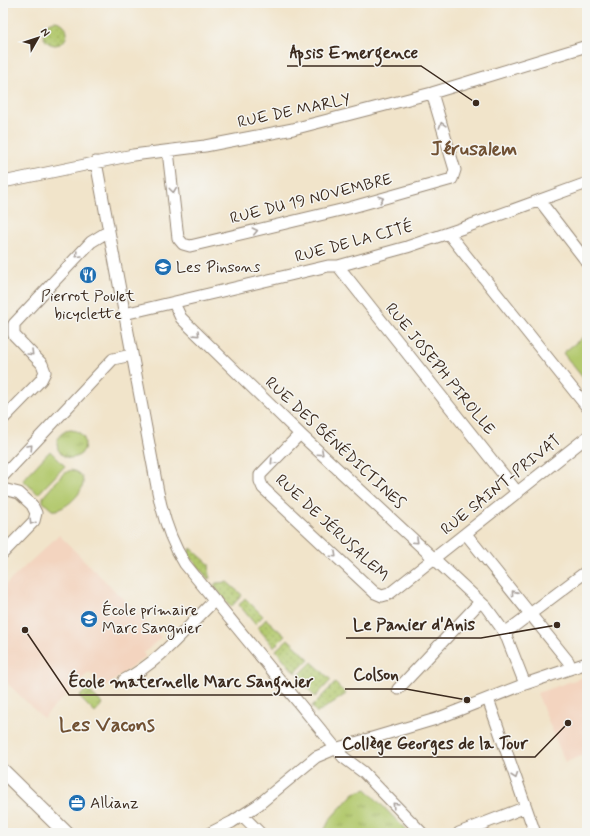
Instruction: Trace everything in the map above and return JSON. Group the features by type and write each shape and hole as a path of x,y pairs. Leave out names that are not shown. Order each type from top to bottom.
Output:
{"street":[{"name":"RUE DE MARLY","path":"3,182 133,155 205,146 293,129 432,93 587,46"},
{"name":"RUE DU 19 NOVEMBRE","path":"168,151 178,238 183,244 190,246 349,208 452,178 455,170 432,93"},
{"path":"96,162 160,501 168,530 185,564 335,749 348,763 363,772 422,833"},
{"name":"RUE DE LA CITÉ","path":"124,314 328,266 338,266 407,247 540,201 587,183"},
{"path":"540,201 587,262"},
{"path":"448,232 587,407"},
{"path":"3,419 41,380 45,372 42,364 14,335 14,324 91,242 109,233"},
{"name":"RUE JOSEPH PIROLLE","path":"338,266 518,493"},
{"name":"RUE DES BÉNÉDICTINES","path":"174,303 181,318 300,434 435,558 495,618 505,633 525,684"},
{"path":"3,476 113,359 132,355"},
{"name":"RUE DE JÉRUSALEM","path":"300,434 260,475 260,481 263,488 375,593 382,596 389,594 435,558"},
{"name":"RUE SAINT-PRIVAT","path":"435,558 587,437"},
{"path":"3,489 19,493 32,505 36,513 34,521 3,553"},
{"path":"466,534 568,661 571,668"},
{"path":"505,633 531,615 587,571"},
{"path":"124,680 138,673 161,656 215,600"},
{"path":"398,689 480,602"},
{"path":"210,833 242,815 280,788 312,760 335,749 436,719 525,684 587,663"},
{"path":"488,699 535,833"},
{"path":"3,771 66,833"},
{"path":"460,833 526,807"},
{"path":"242,815 260,833"}],"shaded area":[{"name":"École primaire Marc Sangnier","path":"59,535 161,637 144,653 145,657 105,687 89,672 43,718 3,679 3,587"},
{"path":"587,676 587,754 565,762 537,693"}],"green space":[{"path":"55,21 63,25 67,33 63,41 55,45 47,41 43,33 47,25"},
{"path":"587,334 587,383 563,353"},
{"path":"71,430 81,434 85,444 81,454 71,458 61,454 57,444 61,434"},
{"path":"50,451 65,466 38,494 23,480"},
{"path":"71,470 80,474 83,480 82,487 72,501 58,510 52,510 43,502 43,497 63,474"},
{"path":"191,548 209,564 210,578 208,579 188,553"},
{"path":"227,582 242,595 231,607 214,586 216,583"},
{"path":"245,598 263,616 255,624 239,605"},
{"path":"266,619 285,636 274,647 258,628"},
{"path":"288,639 309,659 295,673 276,650"},
{"path":"312,662 331,680 315,697 298,676"},
{"path":"335,683 346,694 317,713 312,706"},
{"path":"87,689 103,704 95,713 79,697"},
{"path":"366,789 409,833 323,833 330,819 354,793"}],"place":[{"name":"Apsis Emergence","path":"476,103"},
{"name":"Les Pinsons","path":"163,267"},
{"name":"Pierrot Poulet bicyclette","path":"88,275"},
{"name":"École primaire Marc Sangnier","path":"89,619"},
{"name":"Le Panier d'Anis","path":"557,625"},
{"name":"École maternelle Marc Sangnier","path":"25,630"},
{"name":"Colson","path":"467,700"},
{"name":"Collège Georges de la Tour","path":"568,723"},
{"name":"Allianz","path":"77,803"}],"district":[{"name":"Jérusalem","path":"474,149"},
{"name":"Les Vacons","path":"107,725"}]}
